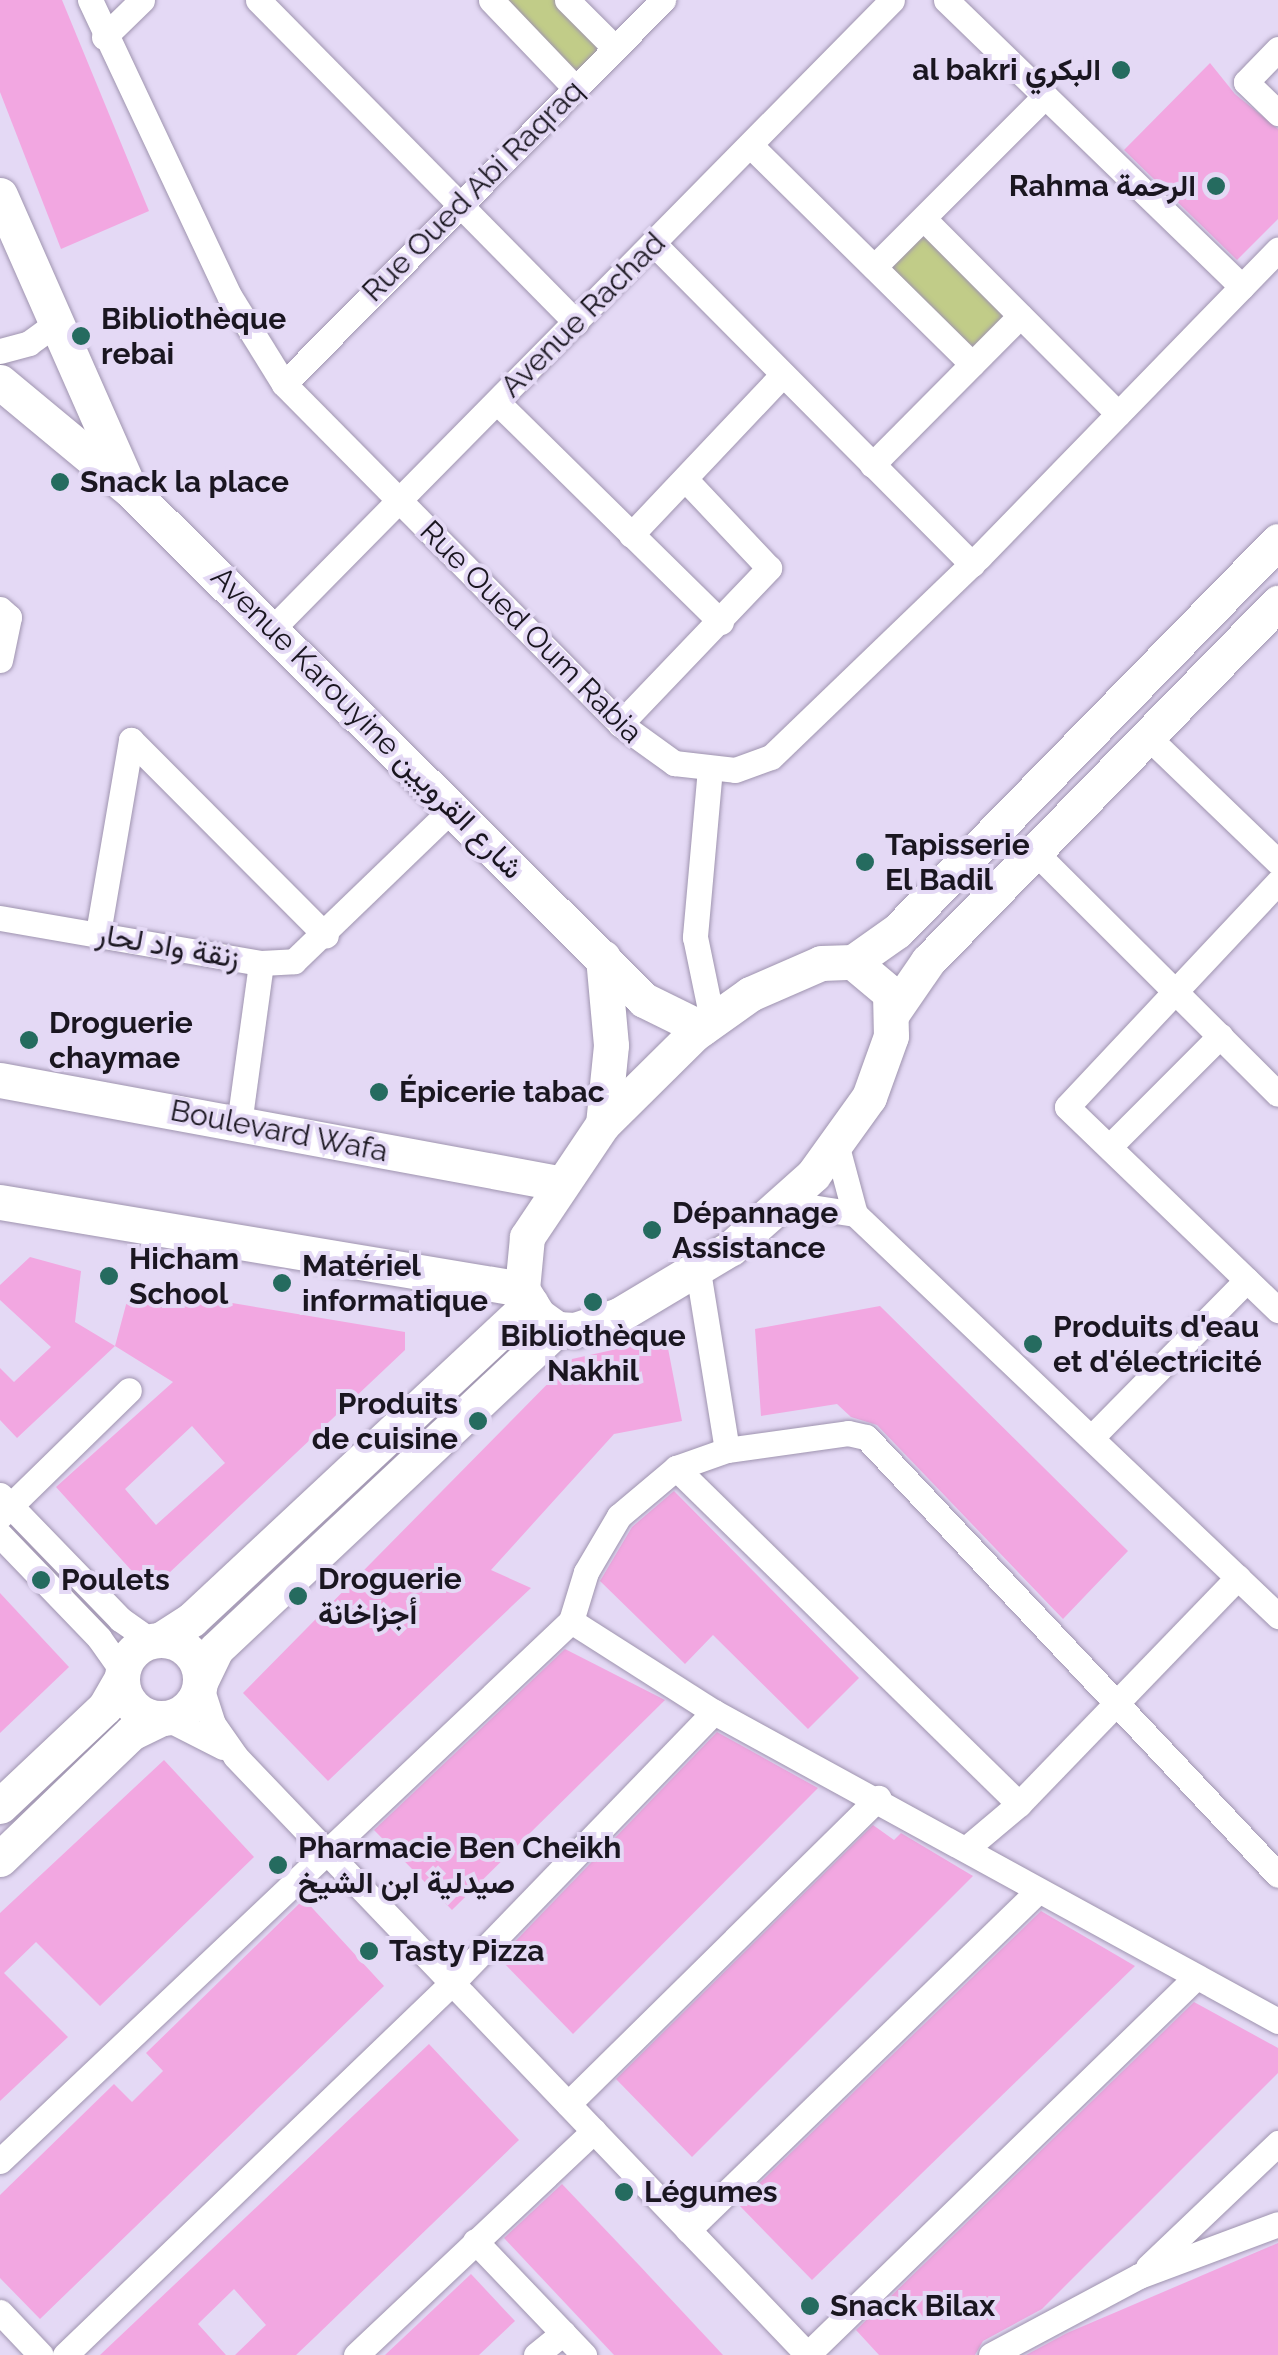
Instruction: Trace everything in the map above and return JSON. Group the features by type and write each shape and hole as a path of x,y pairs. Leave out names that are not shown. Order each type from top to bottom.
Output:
{"street":[{"name":"Rue Oued Oum Rabia","path":"90,0 104,37 230,296 284,384 620,724 660,758 710,768 750,767 770,757 972,564 1278,250"},
{"path":"104,37 142,0"},
{"path":"258,0 576,322"},
{"path":"490,0 576,88"},
{"path":"568,0 615,48"},
{"name":"Rue Oued Abi Raqraq","path":"284,384 663,0"},
{"path":"946,0 1242,287"},
{"name":"Avenue Rachad","path":"272,630 750,145 876,5"},
{"path":"1278,49 1246,82 1278,113"},
{"path":"874,267 1045,96"},
{"path":"750,145 972,364"},
{"name":"Avenue Karouyine شارع القرويين","path":"0,195 10,241 57,323 130,489"},
{"path":"924,219 1118,414"},
{"path":"653,243 972,564"},
{"path":"872,465 1020,316"},
{"path":"0,351 29,343 57,323"},
{"path":"631,535 783,374"},
{"name":"Avenue Karouyine شارع القرويين","path":"0,382 130,489 644,1000 706,1024"},
{"path":"497,402 721,622"},
{"path":"620,724 721,622 768,564 685,479"},
{"path":"0,1806 105,1706 132,1652 192,1619 526,1296 526,1237 558,1183 603,1124 706,1024 792,973 854,962 897,931 1278,541"},
{"path":"0,609 8,617 0,660"},
{"path":"0,1859 131,1733 189,1708 216,1649 557,1328 606,1320 698,1271 785,1203 837,1147 880,1069 893,1012 928,961 1274,615"},
{"path":"1148,737 1278,862"},
{"path":"98,933 126,746 136,740 326,936"},
{"path":"706,1024 695,936 710,768"},
{"name":"زنقة واد لحار","path":"0,918 262,963 294,962 326,936 453,808"},
{"path":"1034,851 1278,1094"},
{"path":"1278,882 1067,1107 1278,1310"},
{"path":"603,957 611,1045 603,1124"},
{"path":"854,962 881,981 893,1012"},
{"path":"239,1124 262,963"},
{"path":"1110,1146 1220,1036"},
{"name":"Boulevard Wafa","path":"0,1080 558,1183"},
{"path":"837,1147 855,1214 1238,1577 1273,1599"},
{"path":"0,1202 526,1296 557,1328"},
{"path":"785,1203 855,1214"},
{"path":"698,1271 727,1450"},
{"path":"1093,1436 1247,1280"},
{"path":"128,1390 2,1505 120,1620 156,1640 189,1651 213,1724 235,1756 808,2355 1196,1978"},
{"path":"0,2161 571,1621 600,1542 619,1516 676,1468 727,1450 848,1432 866,1437 1278,1876"},
{"path":"676,1468 1019,1804"},
{"path":"0,1535 99,1638 122,1675 133,1706 235,1756"},
{"path":"968,1847 1019,1804 1238,1577"},
{"path":"571,1621 714,1712 968,1847 1036,1893 1196,1978 1274,2012"},
{"path":"65,2355 452,1983 714,1712"},
{"path":"568,2104 878,1798"},
{"path":"688,2230 1036,1893"},
{"path":"356,2355 594,2131"},
{"path":"1138,2276 1278,2143"},
{"path":"991,2355 1138,2276 1278,2224"},
{"path":"475,2241 584,2355"},
{"path":"0,2312 41,2355"},
{"path":"536,2355 563,2332"}],"green space":[{"path":"492,0 562,0 615,48 575,88"},
{"path":"924,219 1020,316 972,364 874,267"}],"building":[{"path":"0,0 62,0 149,211 61,249 0,92"},
{"name":"Rahma الرحمة","path":"1210,63 1235,94 1278,129 1278,219 1237,260 1124,150"},
{"path":"30,1257 81,1271 75,1322 115,1346 17,1438 0,1420 0,1368 14,1382 51,1347 0,1300 0,1285"},
{"path":"131,1286 405,1332 405,1350 150,1591 56,1487 173,1382 115,1346","holes":["192,1426 225,1463 156,1525 125,1489"]},
{"path":"880,1306 1128,1551 1063,1619 877,1425 851,1417 837,1404 761,1416 755,1329"},
{"path":"666,1338 682,1421 614,1434 491,1570 531,1588 328,1781 243,1693 572,1359"},
{"path":"674,1491 859,1678 808,1729 713,1635 685,1664 600,1581 632,1527"},
{"path":"0,1593 69,1667 0,1733"},
{"path":"565,1649 665,1700 452,1910 374,1830"},
{"path":"717,1732 818,1788 573,2034 499,1958"},
{"path":"164,1760 254,1857 100,2006 36,1942 4,1973 68,2037 0,2101 0,1913"},
{"path":"873,1825 894,1840 901,1833 973,1876 692,2157 616,2079"},
{"path":"304,1899 384,1986 40,2319 0,2278 0,2195 114,2084 132,2102 163,2071 146,2053"},
{"path":"1041,1911 1135,1966 812,2280 738,2204"},
{"path":"1194,2002 1278,2048 1278,2073 1042,2309 983,2341 975,2355 879,2355 856,2330"},
{"path":"429,2044 519,2140 296,2355 235,2355 266,2325 234,2289 198,2324 226,2355 100,2355"},
{"path":"562,2184 723,2355 614,2355 504,2238"},
{"path":"1278,2243 1278,2355 1026,2355 1067,2333"},
{"path":"471,2274 515,2321 479,2355 385,2355"}],"place":[{"name":"al bakri البكري","path":"1121,70"},
{"name":"Rahma الرحمة","path":"1216,186"},
{"name":"Bibliothèque rebai","path":"81,336"},
{"name":"Snack la place","path":"60,482"},
{"name":"Tapisserie El Badil","path":"865,862"},
{"name":"Droguerie chaymae","path":"29,1040"},
{"name":"Épicerie tabac","path":"379,1092"},
{"name":"Dépannage Assistance","path":"652,1230"},
{"name":"Hicham School","path":"109,1276"},
{"name":"Matériel informatique","path":"282,1283"},
{"name":"Bibliothèque Nakhil","path":"593,1302"},
{"name":"Produits d'eau et d'électricité","path":"1033,1344"},
{"name":"Produits de cuisine","path":"478,1421"},
{"name":"Poulets","path":"41,1580"},
{"name":"Droguerie أجزاخانة","path":"298,1596"},
{"name":"Pharmacie Ben Cheikh صيدلية ابن الشيخ","path":"278,1865"},
{"name":"Tasty Pizza","path":"369,1951"},
{"name":"Légumes","path":"624,2192"},
{"name":"Snack Bilax","path":"810,2306"}]}
